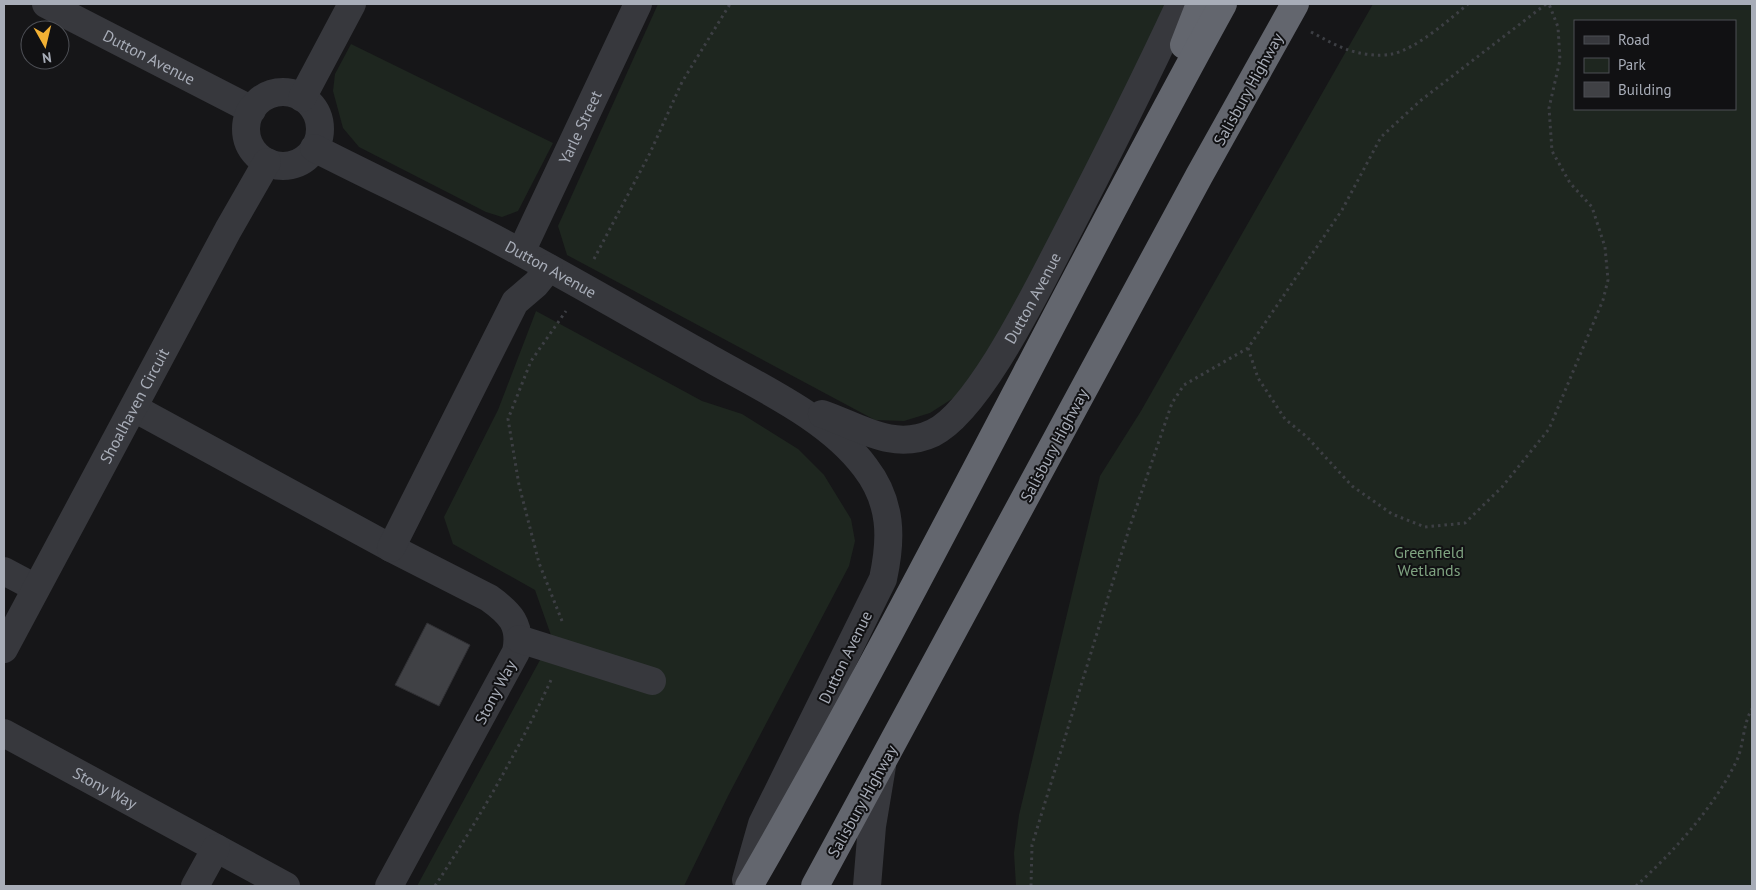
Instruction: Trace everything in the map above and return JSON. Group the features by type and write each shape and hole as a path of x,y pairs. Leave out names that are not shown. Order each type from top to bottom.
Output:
{"highway":[{"path":"1146,145 1200,4"},
{"path":"749,886 818,767 952,517 1146,145 1223,4"},
{"name":"Salisbury Highway","path":"815,886 1199,176 1291,12"}],"street":[{"name":"Dutton Avenue","path":"46,4 252,110"},
{"path":"302,98 352,4"},
{"name":"Yarle Street","path":"521,252 638,4"},
{"name":"Dutton Avenue","path":"783,401 884,439 899,440 932,434 951,422 978,388 1021,321 1128,117 1180,4"},
{"path":"275,93 295,94 302,98 309,103 316,114 320,126 314,148 306,158 294,164 281,166 267,162 255,154 248,143 247,117 252,110 258,101 275,93"},
{"name":"Dutton Avenue","path":"314,148 521,252 783,401 840,440 865,467 885,501 888,520 888,558 876,597 762,824 744,886"},
{"name":"Shoalhaven Circuit","path":"4,648 228,230 267,162"},
{"path":"391,548 515,302 525,290 536,284 549,268"},
{"name":"Stony Way","path":"134,408 391,548 489,598 503,608 517,628 519,639 516,652 507,671 389,886"},
{"path":"4,571 36,588"},
{"path":"519,639 652,681"},
{"name":"Stony Way","path":"4,733 286,886"},
{"path":"868,886 872,826 883,762"},
{"path":"195,886 216,848"}],"path":[{"path":"581,285 650,153 682,82 730,4"},
{"path":"1291,12 1347,50 1367,54 1392,54 1418,42 1446,24 1468,4"},
{"path":"1032,886 1032,845 1129,528 1172,403 1184,385 1248,348 1342,210 1381,137 1420,101 1547,4 1558,27 1560,60 1549,108 1552,151 1570,183 1592,207 1605,246 1608,280 1603,300 1549,429 1502,487 1465,523 1425,527 1392,514 1352,486 1307,437 1285,419 1258,378 1248,348"},
{"path":"1636,886 1681,840 1719,791 1737,759 1752,708"}],"green space":[{"path":"658,4 1170,4 1010,327 955,397 930,413 904,421 875,420 567,255 558,226"},
{"name":"Greenfield Wetlands","path":"1373,4 1752,4 1752,886 1016,886 1014,853 1019,815 1100,476 1141,411"},
{"path":"351,44 553,143 518,211 502,217 486,212 359,147 343,128 333,91 335,74"},
{"path":"536,311 702,401 742,414 798,449 824,475 851,519 855,541 849,566 728,796 684,886 417,886 552,638 535,590 453,544 444,517 498,410"}],"building":[{"path":"427,623 470,645 439,706 395,685"}]}
